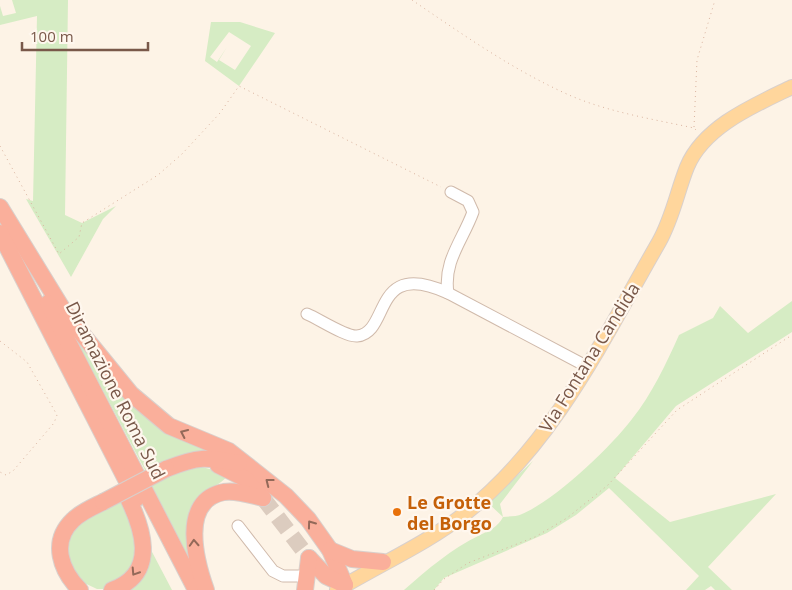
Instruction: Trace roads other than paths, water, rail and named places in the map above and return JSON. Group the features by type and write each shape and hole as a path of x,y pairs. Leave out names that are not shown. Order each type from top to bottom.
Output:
{"highway":[{"path":"0,208 66,313 131,394 169,426 188,436 225,448 295,504 330,550 341,588"},
{"name":"Diramazione Roma Sud","path":"0,208 196,590"},
{"name":"Diramazione Roma Sud","path":"0,233 183,590"},
{"path":"65,360 141,528 143,547 140,566 132,578 112,590"},
{"path":"81,588 66,573 61,562 60,548 63,533 74,518 166,469 198,458 220,458 246,464"},
{"path":"198,458 237,473 263,498 230,492 220,493 207,501 199,511 194,529 194,547 206,590"},
{"path":"330,550 352,559 383,562"},
{"path":"306,583 308,558 341,588"}],"main road":[{"name":"Via Fontana Candida","path":"341,588 448,526 496,486 548,427 586,366 664,232 674,210 687,166 705,140 742,114 792,87"}],"lane":[{"path":"448,293 446,275 449,264 473,212 468,201 451,192"},
{"path":"308,314 350,335 358,336 370,329 387,297 398,287 416,284 430,286 448,293 586,366"},
{"path":"238,526 274,572 306,583"}],"tunnel":[{"path":"263,498 309,558"}],"place":[{"name":"Le Grotte del Borgo","path":"397,512"}]}
